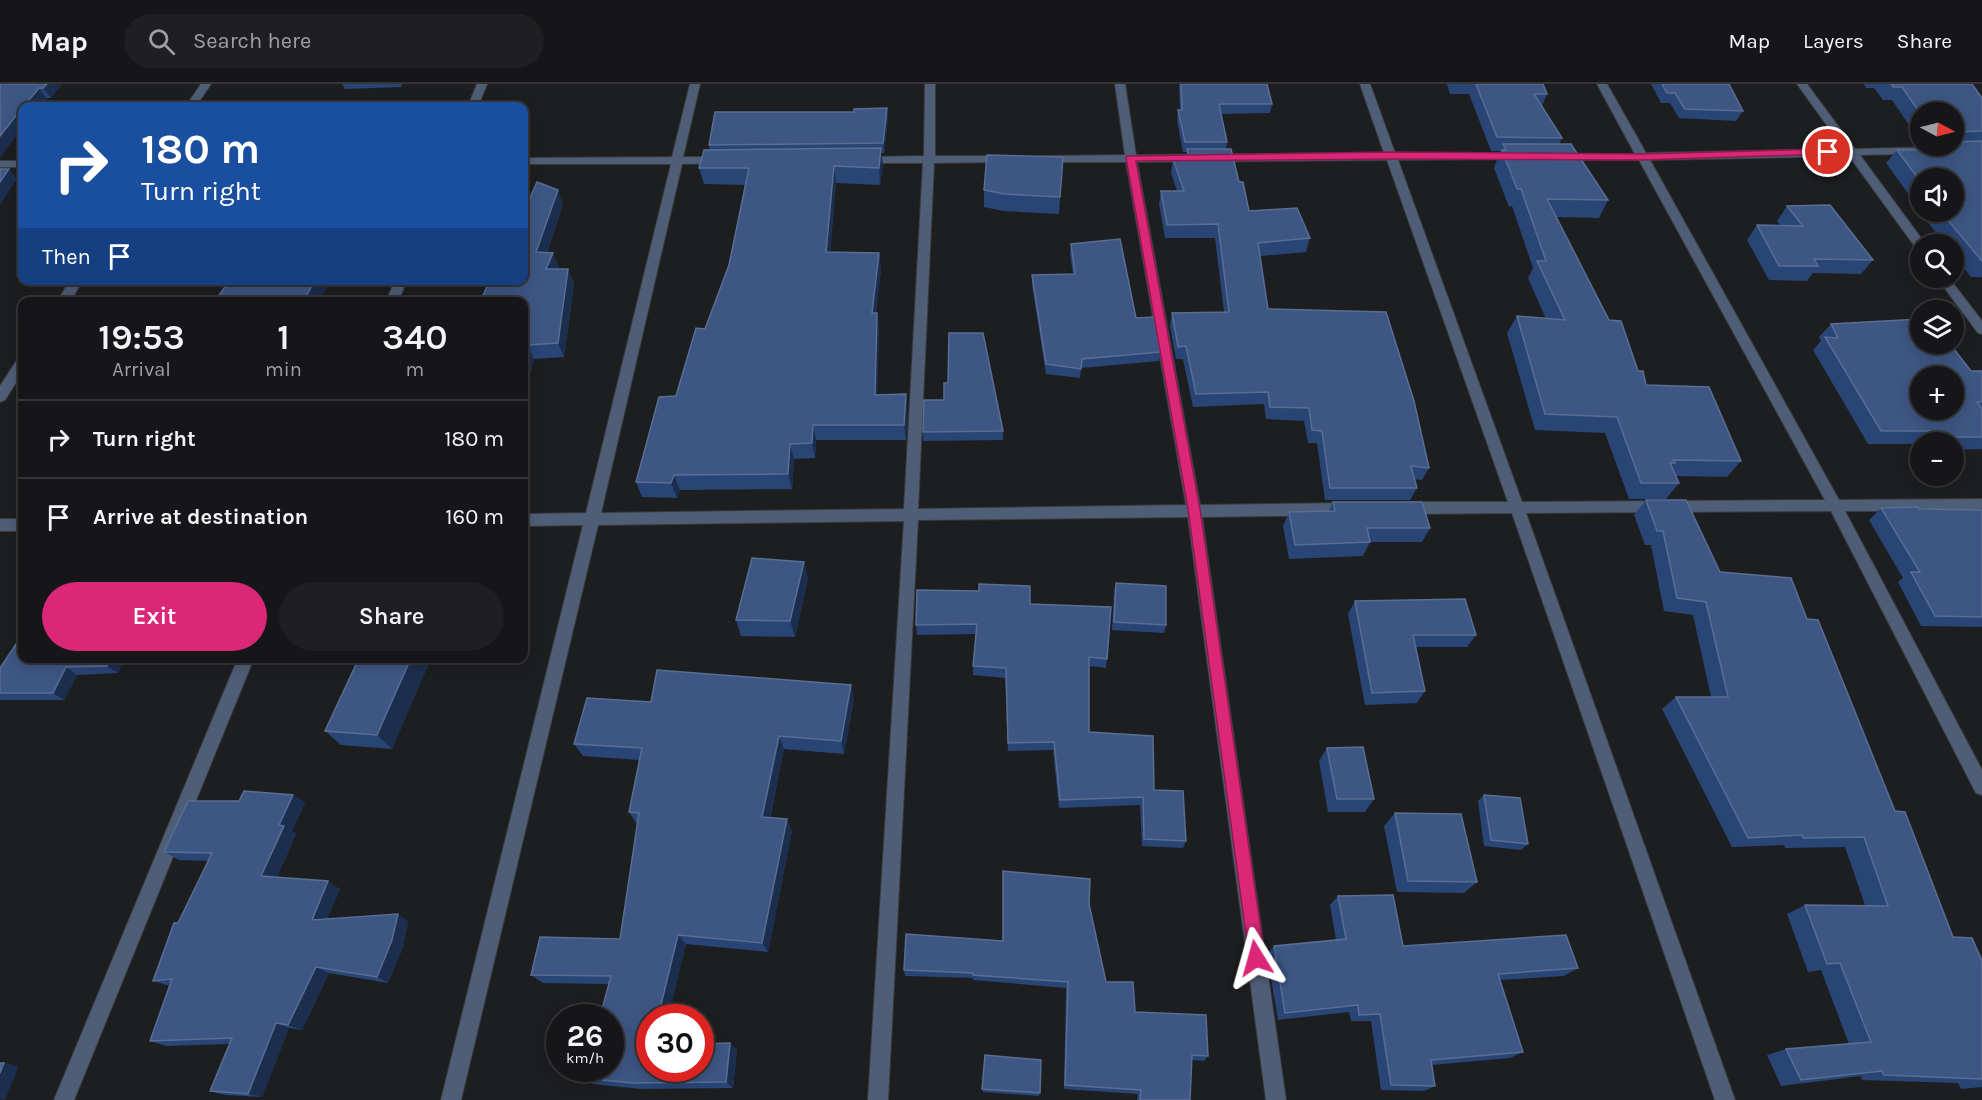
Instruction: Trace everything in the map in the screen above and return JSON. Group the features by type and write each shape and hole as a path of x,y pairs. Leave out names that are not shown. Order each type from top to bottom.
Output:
{"street":[{"path":"194,102 206,84"},
{"path":"475,102 482,84"},
{"path":"451,1100 695,84"},
{"path":"878,1100 911,516 929,160 930,84"},
{"path":"1120,84 1131,158 1194,509 1276,1100"},
{"path":"1365,84 1725,1100"},
{"path":"1602,84 1836,507 1982,787"},
{"path":"1802,84 1912,234"},
{"path":"857,160 1392,156 1641,157 1982,149"},
{"path":"528,161 737,160"},
{"path":"0,164 18,164"},
{"path":"1950,288 1982,330"},
{"path":"0,397 18,369"},
{"path":"1386,508 1982,505"},
{"path":"528,520 911,516 1194,509 1362,509"},
{"path":"0,525 18,525"},
{"path":"64,1100 244,663"}],"building":[{"path":"0,84 47,84 39,88 27,102 18,102 18,113 0,136"},
{"path":"1181,84 1267,84 1272,104 1219,104 1227,142 1185,142 1178,110 1182,110"},
{"path":"1476,84 1543,84 1547,94 1534,94 1562,138 1497,137"},
{"path":"1662,84 1729,84 1743,111 1685,109 1675,93 1667,93"},
{"path":"1891,84 1972,84 1982,98 1982,131 1964,132 1964,102 1912,102 1902,87 1893,87"},
{"path":"887,108 883,143 709,145 715,112 854,112 854,109"},
{"path":"1982,141 1982,261 1964,239 1964,234 1959,234 1949,222 1964,222 1964,168 1910,168 1897,150 1910,150 1910,156 1964,156 1964,142"},
{"path":"1503,144 1571,144 1608,200 1547,199 1609,320 1621,321 1638,371 1643,371 1646,385 1709,387 1741,461 1673,460 1675,463 1670,463 1679,483 1641,483 1617,417 1545,414 1517,316 1565,320 1537,261 1546,261 1521,189 1517,189 1502,150 1506,150"},
{"path":"881,148 879,168 834,166 826,252 879,253 872,313 877,313 875,395 906,394 904,425 813,425 812,443 790,444 788,474 674,475 671,483 636,482 659,397 676,396 696,328 705,329 729,265 749,168 699,168 704,150"},
{"path":"1187,149 1231,149 1239,182 1243,182 1249,211 1297,208 1310,238 1258,243 1268,309 1386,312 1414,401 1429,468 1411,466 1417,488 1330,488 1322,431 1312,430 1309,408 1270,407 1268,392 1196,394 1186,346 1178,347 1172,313 1229,312 1218,224 1167,225 1161,191 1184,191 1173,159 1189,158"},
{"path":"987,155 1063,157 1060,197 1004,194 984,190"},
{"path":"0,169 9,169 0,182"},
{"path":"537,182 558,190 536,252 553,253 546,269 568,269 558,343 528,345 528,297 482,297 488,285 528,285 528,202"},
{"path":"1830,205 1873,260 1814,259 1818,266 1779,266 1757,225 1803,226 1787,206"},
{"path":"1120,239 1136,318 1154,317 1160,352 1082,359 1081,369 1046,364 1032,275 1075,274 1071,244"},
{"path":"226,285 312,285 306,297 218,297"},
{"path":"1910,320 1910,354 1958,354 1971,371 1982,371 1982,402 1977,402 1982,409 1982,437 1964,437 1964,432 1881,431 1825,337 1838,338 1831,324"},
{"path":"949,333 983,333 1003,431 923,432 924,400 944,400 944,383 948,383"},
{"path":"1646,500 1686,500 1720,572 1791,578 1807,619 1818,620 1895,811 1905,812 1953,937 1972,938 1982,961 1982,1079 1884,1075 1882,1071 1801,1080 1786,1049 1871,1042 1840,963 1827,964 1805,905 1888,906 1864,837 1803,838 1802,835 1748,838 1676,697 1728,697 1706,602 1677,598 1663,531 1657,531"},
{"path":"1333,502 1422,502 1430,528 1367,528 1370,542 1295,545 1289,512 1335,511"},
{"path":"1918,507 1919,509 1982,510 1982,617 1935,616 1911,572 1920,572 1881,508"},
{"path":"752,558 804,562 790,621 736,620"},
{"path":"1116,583 1166,586 1166,625 1114,622"},
{"path":"979,584 1030,586 1030,604 1111,607 1107,659 1089,657 1089,732 1153,736 1154,790 1183,791 1186,841 1144,839 1143,797 1060,800 1054,742 1008,743 1006,668 973,666 977,624 916,625 917,590 979,591"},
{"path":"1465,599 1476,635 1413,635 1425,691 1372,693 1355,601"},
{"path":"18,641 18,663 108,663 107,666 66,667 53,693 0,693 0,668"},
{"path":"357,663 409,663 377,735 325,731"},
{"path":"657,670 851,685 841,741 779,736 762,817 787,819 762,943 678,935 661,1004 636,1004 636,1082 714,1082 714,1044 730,1043 726,1082 632,1083 622,1082 624,1082 624,1004 603,1004 611,976 531,975 540,937 620,939 639,813 629,812 642,748 574,744 587,698 651,702"},
{"path":"1363,747 1374,799 1337,799 1327,748"},
{"path":"244,791 293,795 279,825 284,826 261,876 328,881 312,920 398,914 392,940 377,977 316,967 288,1025 276,1023 248,1094 210,1091 232,1038 150,1041 172,979 153,981 174,923 178,923 212,853 164,852 188,801 239,801"},
{"path":"1484,795 1520,798 1528,844 1491,840"},
{"path":"1395,813 1461,814 1477,882 1408,881"},
{"path":"1003,871 1090,879 1089,904 1106,982 1133,982 1135,1012 1206,1015 1208,1056 1192,1055 1190,1100 1140,1100 1141,1090 1065,1085 1068,982 973,975 973,973 904,970 906,934 1003,941"},
{"path":"1393,895 1403,946 1566,935 1578,968 1498,974 1523,1052 1431,1060 1435,1086 1391,1085 1380,1014 1359,1015 1358,1005 1285,1013 1274,946 1346,939 1338,896"},
{"path":"985,1055 1041,1060 1040,1093 982,1089"}],"route":[{"path":"1256,958 1194,509 1131,158 1641,157 1828,152"}]}
